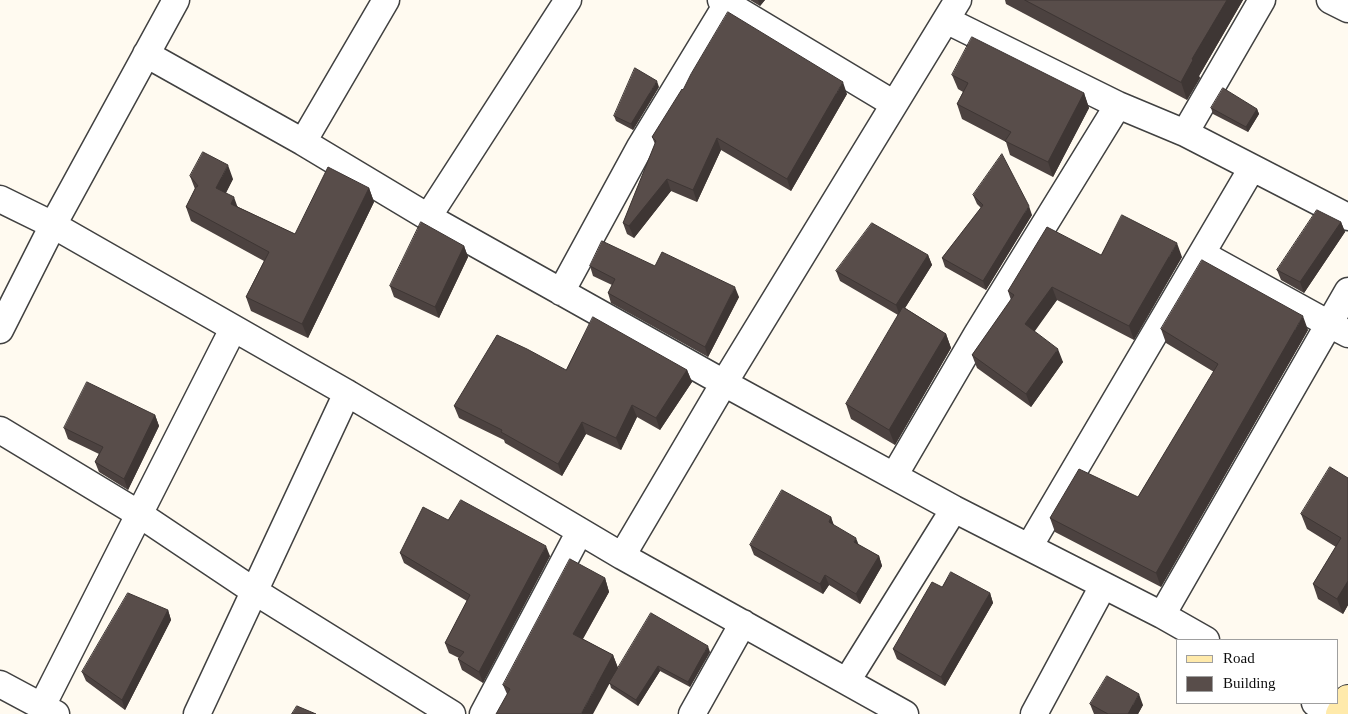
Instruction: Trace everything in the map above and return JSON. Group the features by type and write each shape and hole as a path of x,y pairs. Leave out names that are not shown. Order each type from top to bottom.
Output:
{"street":[{"path":"0,330 53,225 176,0"},
{"path":"303,142 386,0"},
{"path":"428,217 568,0"},
{"path":"1185,133 1262,0"},
{"path":"1330,0 1348,10"},
{"path":"561,292 640,147 724,2 894,104"},
{"path":"622,556 724,383 952,10 1118,105 1185,133 1348,216"},
{"path":"146,54 303,142 428,217 724,383 954,509 1162,615 1204,639"},
{"path":"894,476 977,334 1118,105"},
{"path":"1029,547 1252,168"},
{"path":"0,200 53,225 346,393 622,556 905,714"},
{"path":"1202,254 1338,329"},
{"path":"1162,615 1338,329 1348,291"},
{"path":"0,684 49,710 139,514 234,329"},
{"path":"197,714 346,393"},
{"path":"0,430 139,514 254,591 452,714"},
{"path":"847,682 954,509"},
{"path":"483,714 580,531"},
{"path":"1034,714 1103,586"},
{"path":"692,714 742,623"},
{"path":"1340,714 1348,699"},
{"path":"1317,704 1335,714"}],"building":[{"path":"1025,0 1227,0 1192,59 1181,82"},
{"path":"728,12 843,82 787,179 717,138 693,190 667,179 629,226 623,223 656,141 652,137 683,90"},
{"path":"972,37 1084,93 1048,162 1005,141 1011,132 957,104 968,83 952,75"},
{"path":"635,68 657,81 631,124 614,116"},
{"path":"1223,88 1257,109 1246,127 1211,108"},
{"path":"203,152 228,165 216,188 234,197 231,204 295,234 328,167 369,188 302,324 246,297 269,252 186,207 198,186 190,176"},
{"path":"1002,154 1029,206 983,281 942,258 983,205 973,195"},
{"path":"1317,210 1341,222 1300,282 1277,270"},
{"path":"1122,215 1177,243 1129,326 1052,287 1025,324 1058,349 1026,394 972,355 1014,295 1008,291 1047,227 1101,255"},
{"path":"421,222 464,246 435,307 390,286"},
{"path":"872,223 928,255 896,305 836,271"},
{"path":"602,241 655,266 662,252 735,287 705,347 608,293 615,279 590,266"},
{"path":"1202,260 1303,316 1156,573 1050,518 1079,469 1138,497 1218,364 1161,329"},
{"path":"903,307 946,334 889,430 846,404"},
{"path":"593,317 687,370 656,418 632,405 616,438 582,422 558,464 501,432 502,430 454,406 497,335 566,370"},
{"path":"87,382 155,415 124,479 95,462 103,447 64,428"},
{"path":"1330,467 1348,478 1348,581 1337,599 1313,584 1341,538 1301,514"},
{"path":"782,490 831,517 829,522 856,538 854,542 879,556 856,594 825,575 820,584 750,545"},
{"path":"461,500 546,546 479,672 458,659 464,652 445,643 470,595 400,553 423,507 448,520"},
{"path":"570,559 605,578 573,634 613,655 581,714 496,714 510,689 503,685"},
{"path":"951,572 990,593 941,677 893,649 932,582 942,587"},
{"path":"128,593 168,610 122,700 82,672"},
{"path":"651,613 708,646 688,682 658,666 636,700 609,683"},
{"path":"1107,676 1139,694 1128,714 1108,714 1090,704"},
{"path":"297,706 316,714 292,714"}]}
